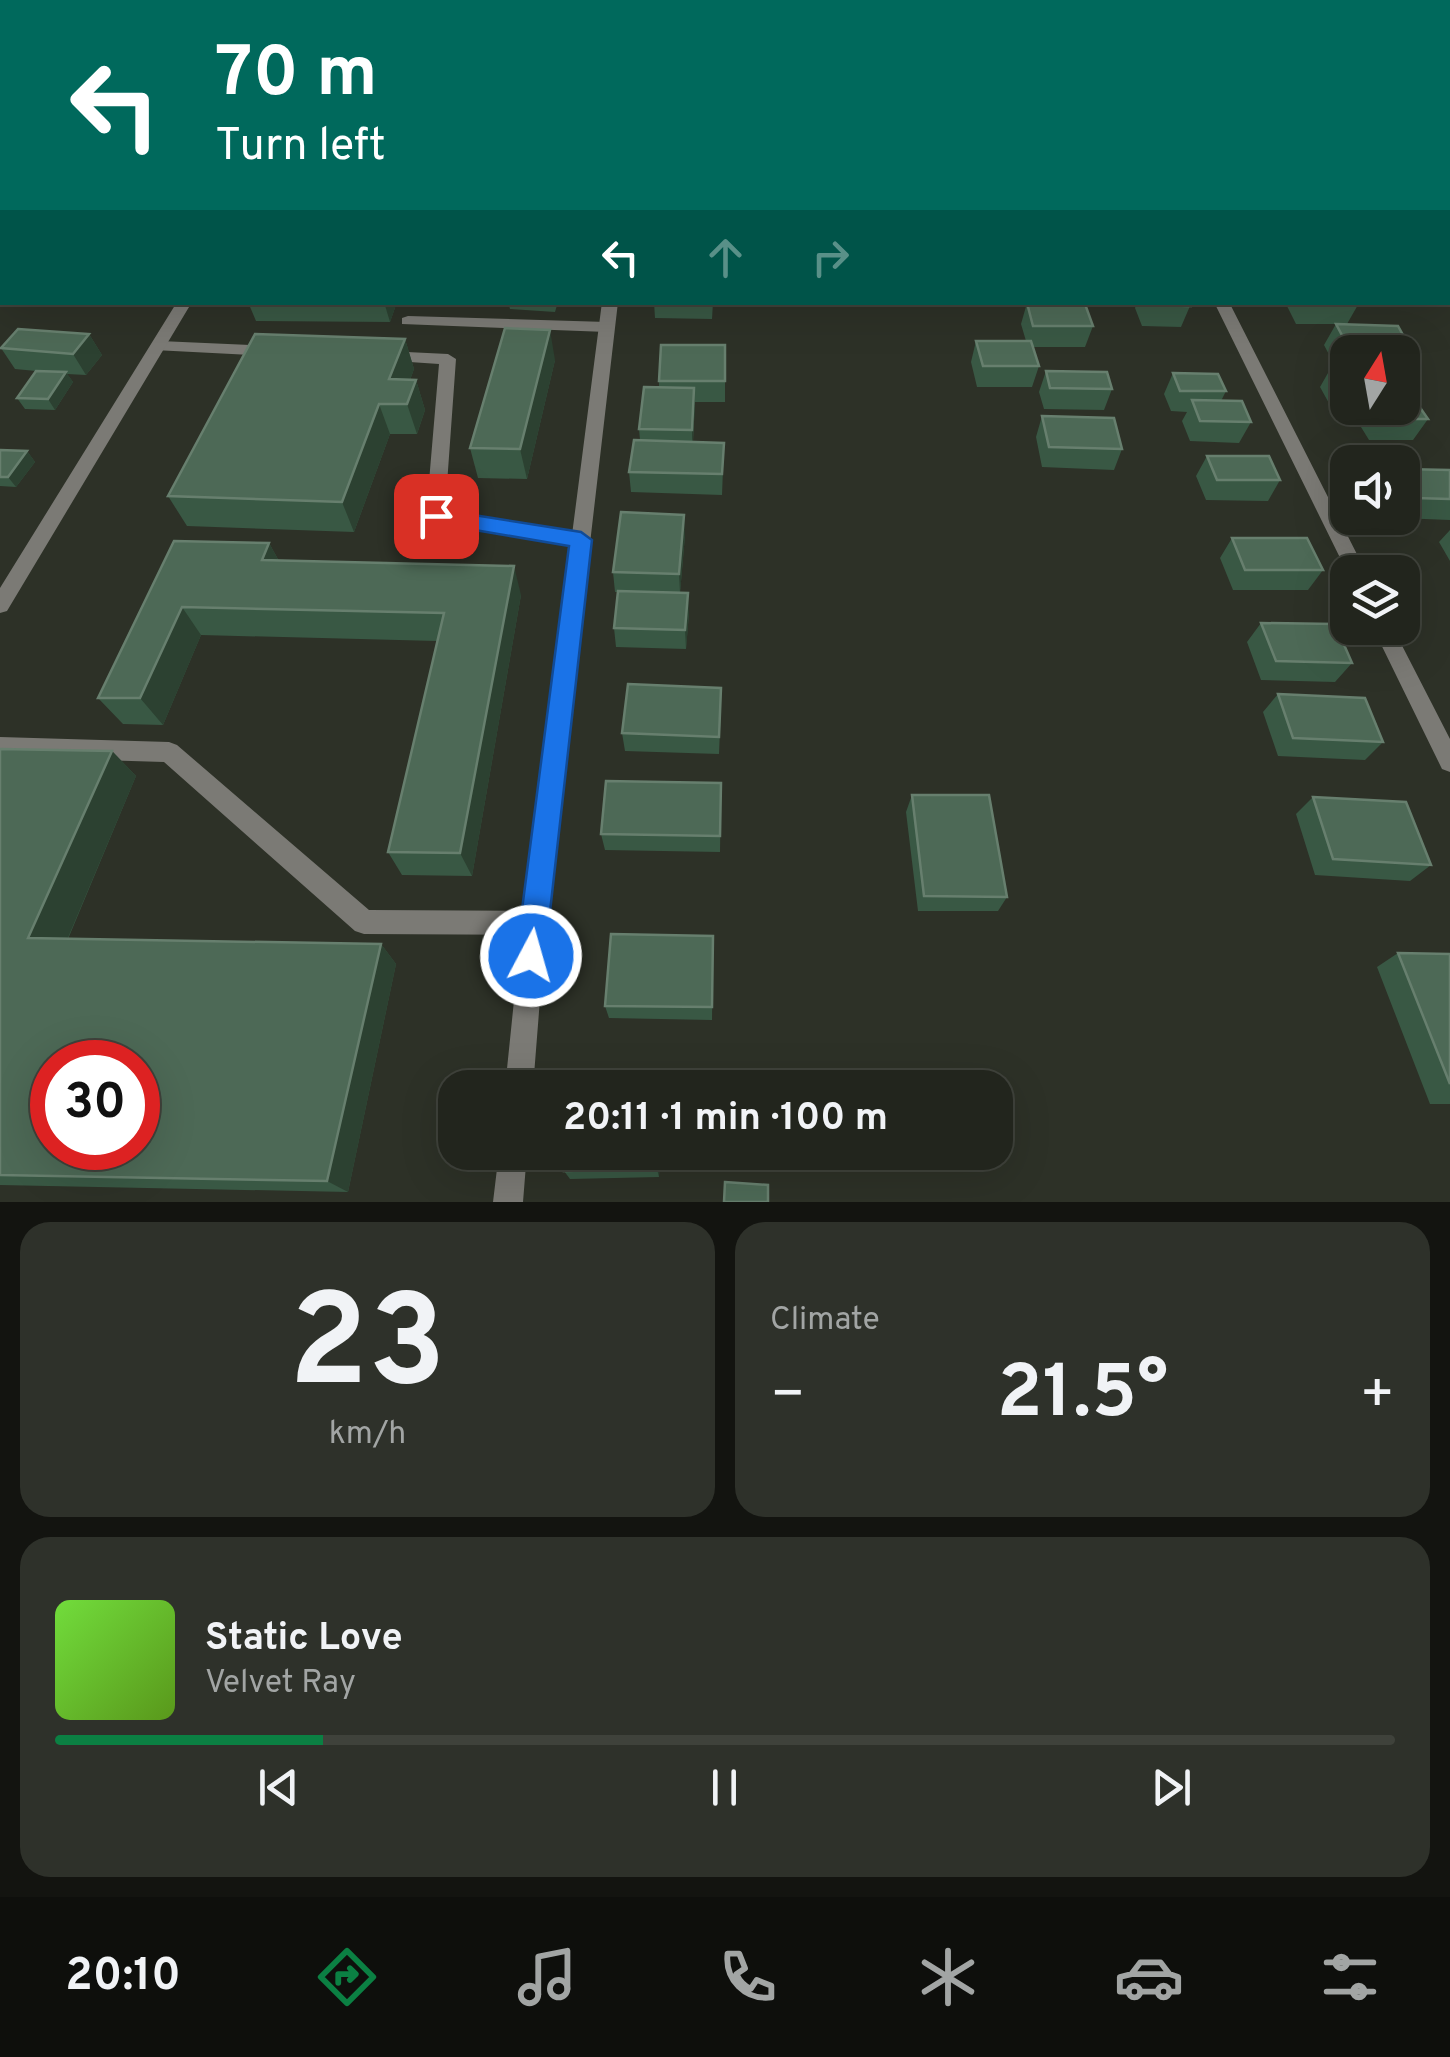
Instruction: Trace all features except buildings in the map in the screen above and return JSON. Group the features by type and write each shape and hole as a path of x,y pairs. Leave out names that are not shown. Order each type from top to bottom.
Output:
{"street":[{"path":"0,605 183,305"},
{"path":"521,1070 534,923 610,305"},
{"path":"1222,305 1348,555"},
{"path":"408,321 607,327"},
{"path":"160,346 290,352"},
{"path":"369,355 448,359 436,516 581,540"},
{"path":"1392,645 1450,762"},
{"path":"0,748 168,752 364,922 534,923"},
{"path":"508,1202 511,1170"}],"route":[{"path":"436,516 581,540 531,956"}]}
